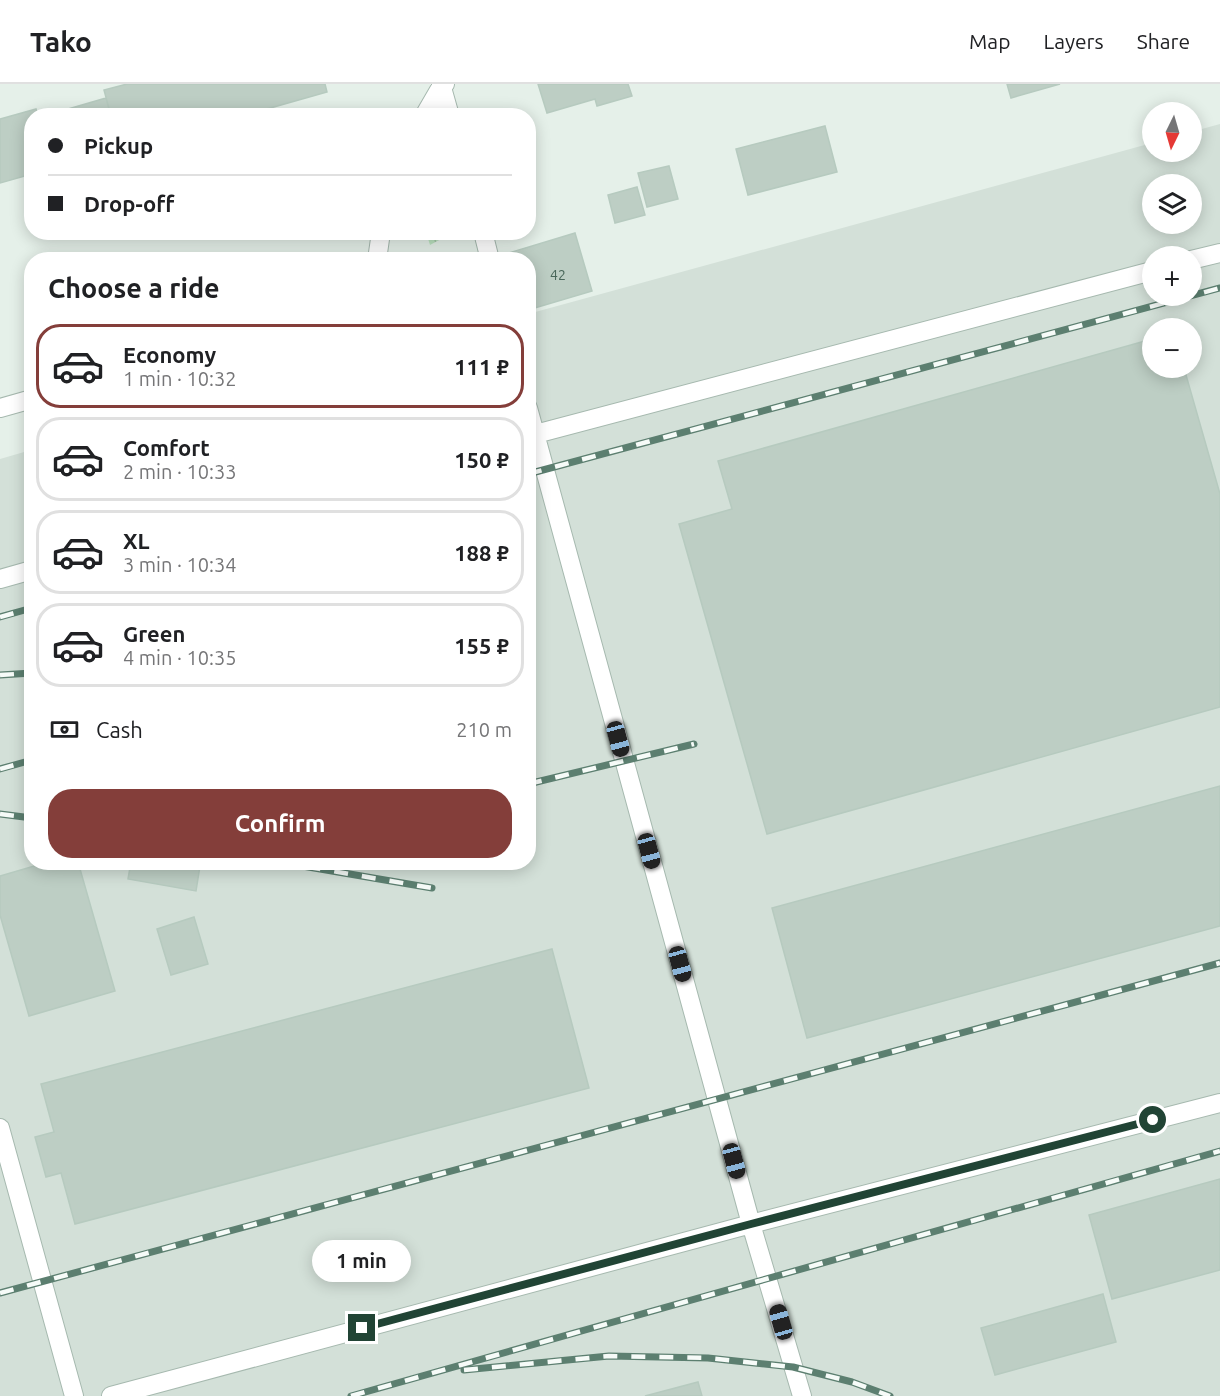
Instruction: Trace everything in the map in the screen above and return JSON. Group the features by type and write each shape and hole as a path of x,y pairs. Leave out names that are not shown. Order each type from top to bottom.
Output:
{"street":[{"path":"429,108 443,84"},
{"path":"443,84 448,108"},
{"path":"1202,257 1220,253"},
{"path":"536,434 1142,274"},
{"path":"0,408 24,401"},
{"path":"536,453 751,1224 802,1396"},
{"path":"0,579 24,572"},
{"path":"111,1396 751,1224 1220,1102"},
{"path":"0,1128 74,1396"}],"shaded area":[{"path":"1220,124 1220,1396 0,1396 0,459 24,452 24,870 536,870 536,312 1142,146 1142,162 1202,162 1202,129"}],"green space":[{"path":"428,240 439,240 430,245"}],"building":[{"path":"127,84 325,84 327,92 270,108 109,108 104,90"},
{"path":"538,84 628,84 632,96 597,106 595,99 547,113"},
{"path":"1007,84 1060,84 1011,98"},
{"path":"106,98 109,108 72,108"},
{"path":"24,112 24,176 0,183 0,119"},
{"path":"825,126 837,172 748,195 736,149"},
{"path":"669,166 678,199 647,207 638,173"},
{"path":"637,187 645,215 615,223 608,195"},
{"path":"575,233 592,291 536,308 536,252 512,252"},
{"path":"1142,342 1142,378 1187,378 1220,494 1220,707 767,834 679,524 732,509 718,461"},
{"path":"1220,786 1220,926 807,1038 772,908"},
{"path":"24,869 80,870 115,991 29,1016 0,915 0,876"},
{"path":"130,870 199,870 196,891 128,879"},
{"path":"194,917 208,964 171,975 157,929"},
{"path":"552,949 589,1088 75,1224 61,1173 46,1177 35,1137 54,1132 41,1084"},
{"path":"1220,1179 1220,1270 1112,1299 1089,1215"},
{"path":"1103,1294 1116,1342 995,1375 981,1328"},
{"path":"698,1382 702,1396 645,1396"}],"railway":[{"path":"536,472 1220,288"},
{"path":"0,617 24,610"},
{"path":"0,675 24,674"},
{"path":"536,782 694,744"},
{"path":"0,769 24,762"},
{"path":"0,814 24,817"},
{"path":"326,870 432,888"},
{"path":"0,1293 1220,963"},
{"path":"351,1396 1220,1151"},
{"path":"464,1370 609,1356 708,1358 793,1367 852,1382 890,1396"}],"route":[{"path":"362,1328 1153,1120"}]}
